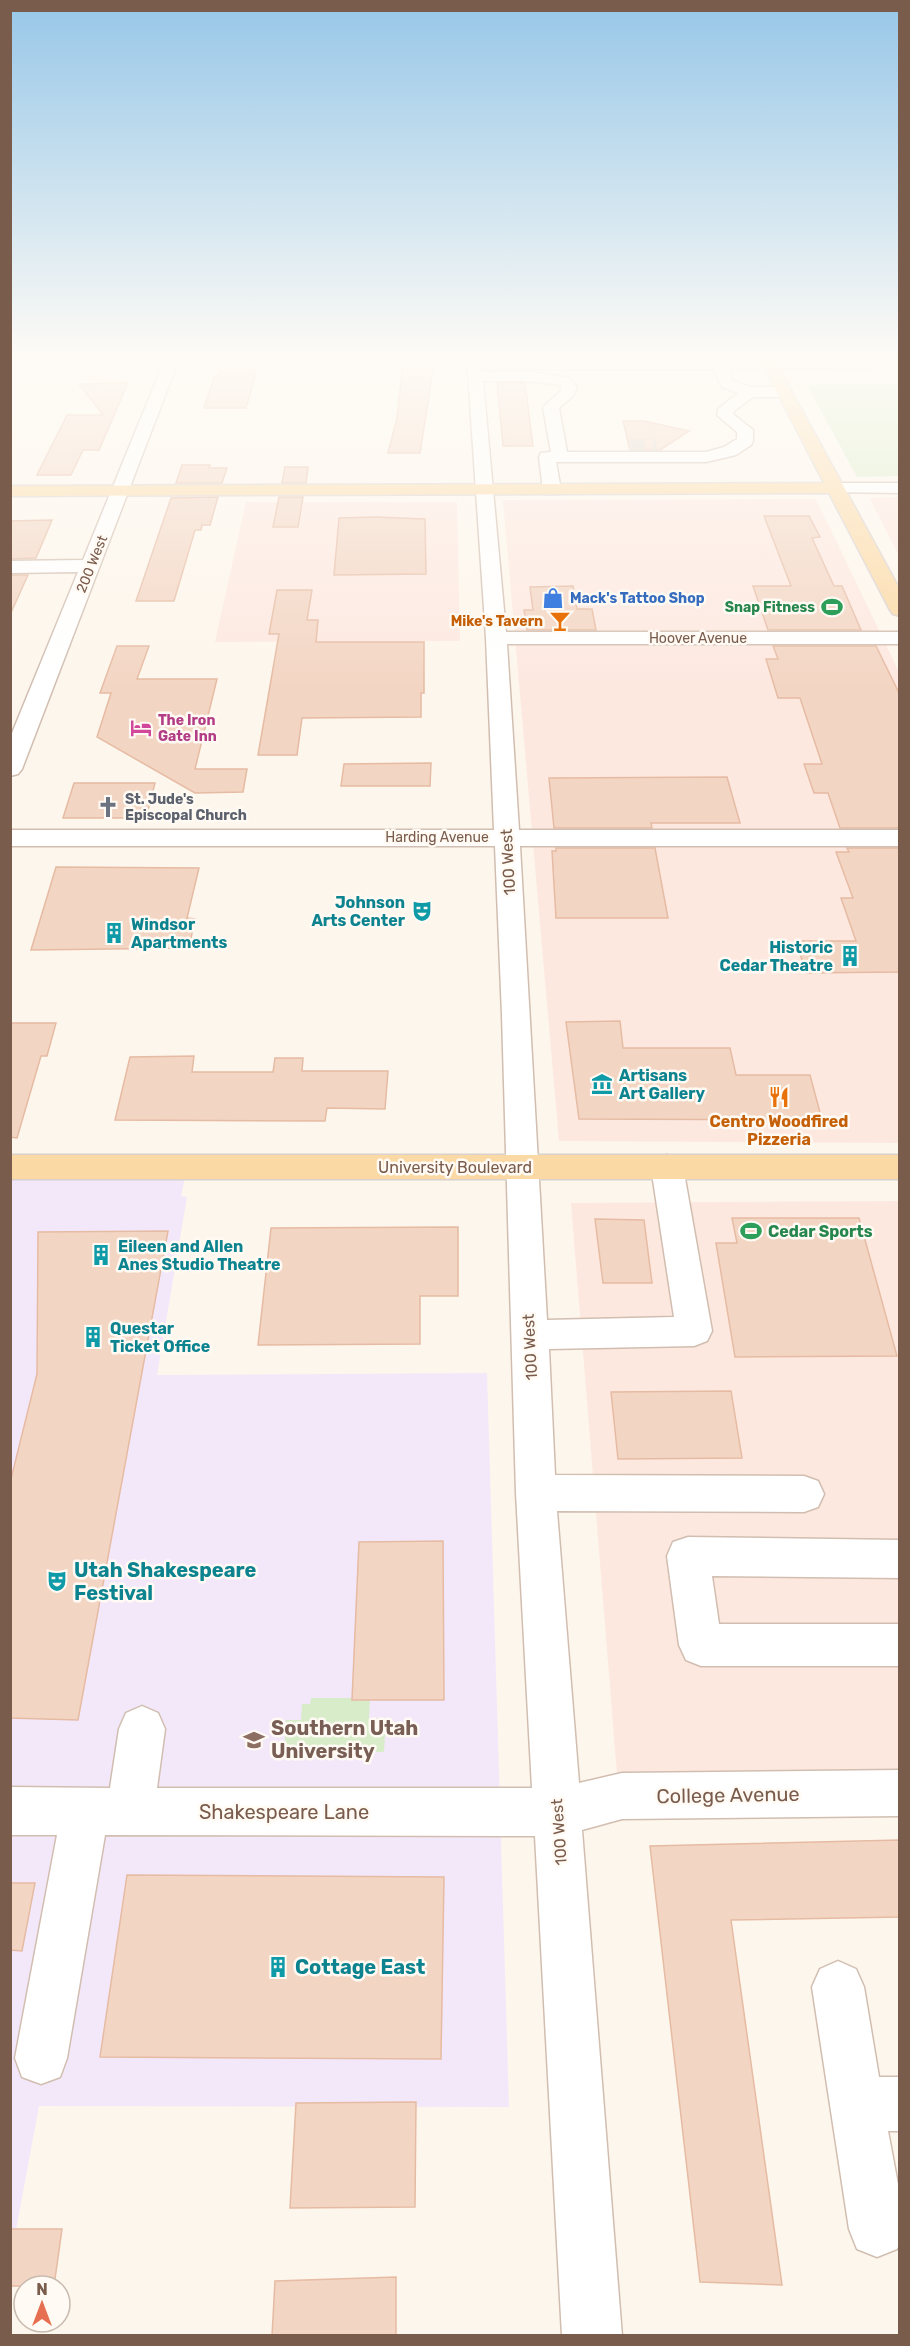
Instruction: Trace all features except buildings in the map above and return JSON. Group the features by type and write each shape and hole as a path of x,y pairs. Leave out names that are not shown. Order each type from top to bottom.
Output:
{"main road":[{"path":"824,468 900,610"},
{"path":"10,491 834,488"},
{"name":"University Boulevard","path":"10,1167 900,1167"}],"street":[{"name":"200 West","path":"10,769 131,468"},
{"name":"100 West","path":"482,468 496,638 517,1015 536,1493 592,2336"},
{"path":"549,468 552,490"},
{"path":"690,468 699,489"},
{"path":"834,488 900,488"},
{"path":"10,567 92,566"},
{"name":"Hoover Avenue","path":"496,638 900,638"},
{"name":"Harding Avenue","path":"10,838 900,838"},
{"path":"529,1335 694,1331 668,1167"},
{"path":"536,1493 804,1494"},
{"path":"900,1559 687,1556 701,1645 900,1645"},
{"path":"41,2058 107,1811 142,1729"},
{"name":"College Avenue","path":"558,1812 622,1796 900,1793"},
{"name":"Shakespeare Lane","path":"10,1811 558,1812"},
{"path":"838,1987 878,2104 877,2229"}],"shaded area":[{"path":"900,497 899,555 869,498"},
{"path":"816,499 899,672 899,1143 559,1141 503,500"},
{"path":"246,502 457,502 460,641 215,642"},
{"name":"Southern Utah University","path":"11,1167 187,1167 181,1196 187,1197 157,1375 487,1373 509,2107 39,2106 11,2257"},
{"path":"899,1201 899,1771 617,1774 571,1203"}],"green space":[{"path":"852,468 899,468 899,476 857,477"},
{"path":"311,1698 370,1698 369,1718 386,1718 384,1752 284,1753 286,1720 301,1720 302,1704 310,1704"}],"place":[{"name":"Mack's Tattoo Shop","path":"553,598"},
{"name":"Snap Fitness","path":"832,607"},
{"name":"Mike's Tavern","path":"560,621"},
{"name":"The Iron Gate Inn","path":"141,728"},
{"name":"St. Jude's Episcopal Church","path":"108,807"},
{"name":"Johnson Arts Center","path":"422,911"},
{"name":"Windsor Apartments","path":"114,933"},
{"name":"Historic Cedar Theatre","path":"850,956"},
{"name":"Artisans Art Gallery","path":"602,1084"},
{"name":"Centro Woodfired Pizzeria","path":"779,1097"},
{"name":"Cedar Sports","path":"751,1231"},
{"name":"Eileen and Allen Anes Studio Theatre","path":"101,1255"},
{"name":"Questar Ticket Office","path":"93,1337"},
{"name":"Utah Shakespeare Festival","path":"57,1581"},
{"name":"Southern Utah University","path":"254,1740"},
{"name":"Cottage East","path":"278,1967"}]}
